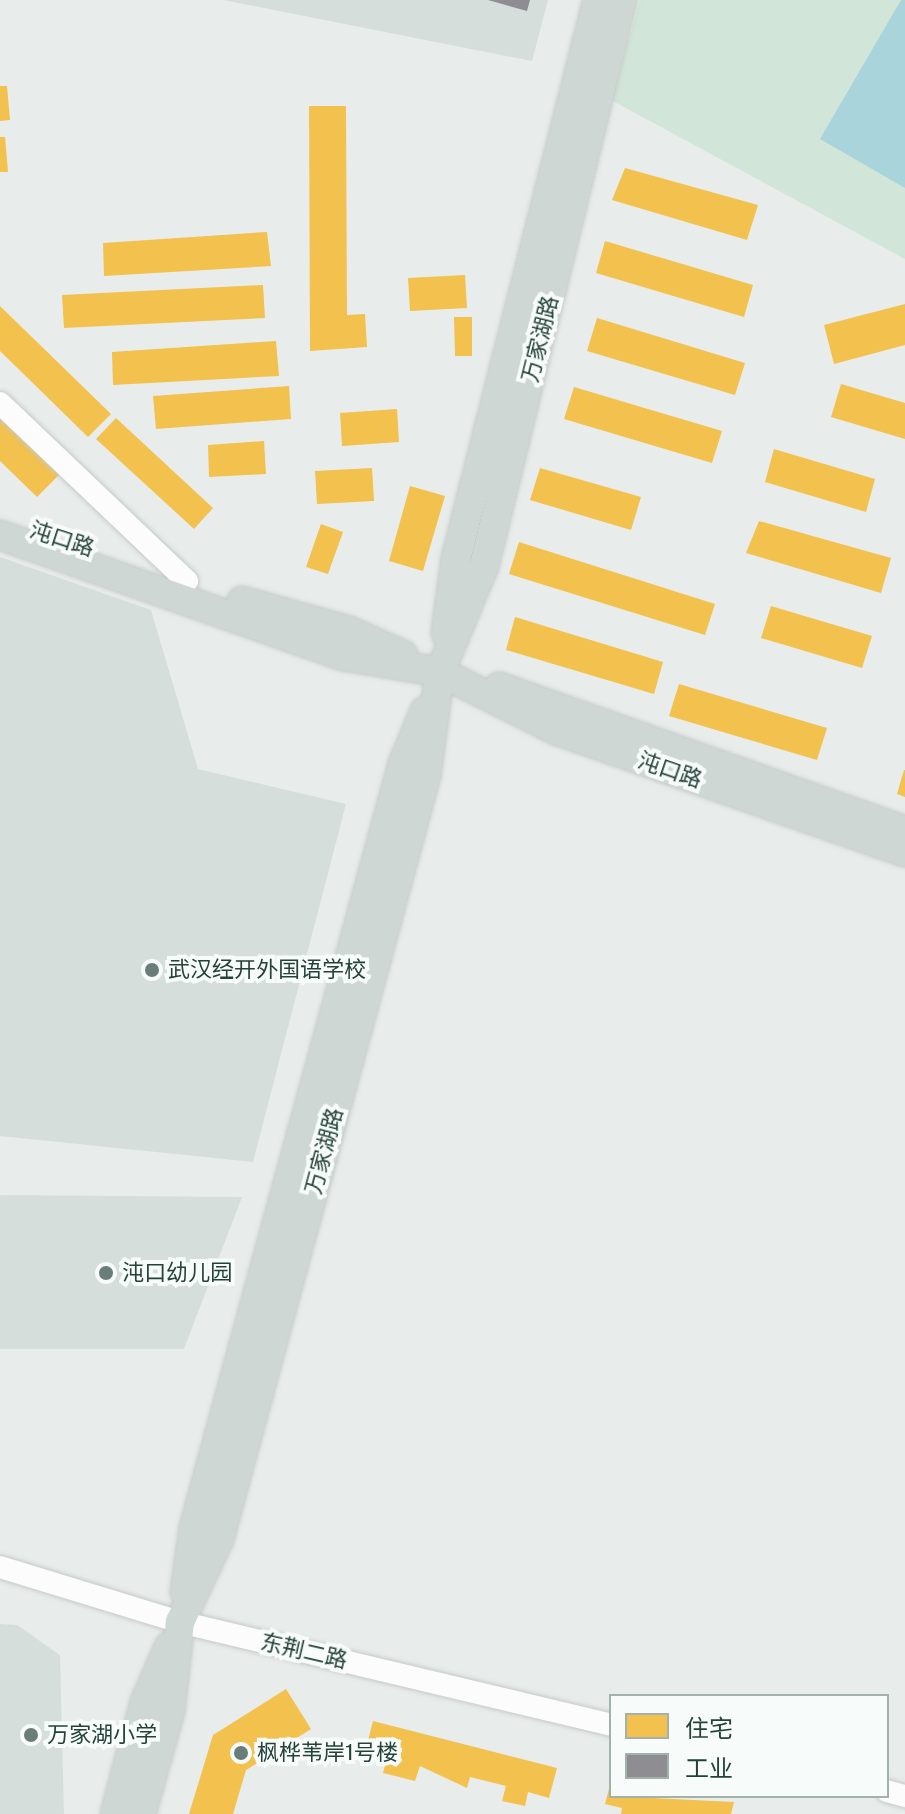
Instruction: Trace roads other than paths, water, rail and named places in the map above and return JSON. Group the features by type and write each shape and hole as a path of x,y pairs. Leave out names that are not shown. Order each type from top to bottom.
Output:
{"main road":[{"name":"万家湖路","path":"440,672 456,559 598,0"},
{"name":"万家湖路","path":"141,1814 170,1711 194,1528 394,795 484,566 622,0"},
{"name":"沌口路","path":"0,518 182,588 344,656 440,672 563,705 905,831"},
{"name":"沌口路","path":"0,535 182,588"},
{"name":"沌口路","path":"440,672 556,730 905,852"},
{"name":"万家湖路","path":"115,1814 145,1702 180,1622"}],"street":[{"path":"0,403 182,588"},
{"name":"东荆二路","path":"0,1567 180,1622 609,1725"}],"water":[{"path":"901,0 905,0 905,188 820,139"}],"place":[{"name":"武汉经开外国语学校","path":"152,970"},
{"name":"沌口幼儿园","path":"106,1273"},
{"name":"万家湖小学","path":"31,1735"},
{"name":"枫桦苇岸1号楼","path":"241,1753"}]}
